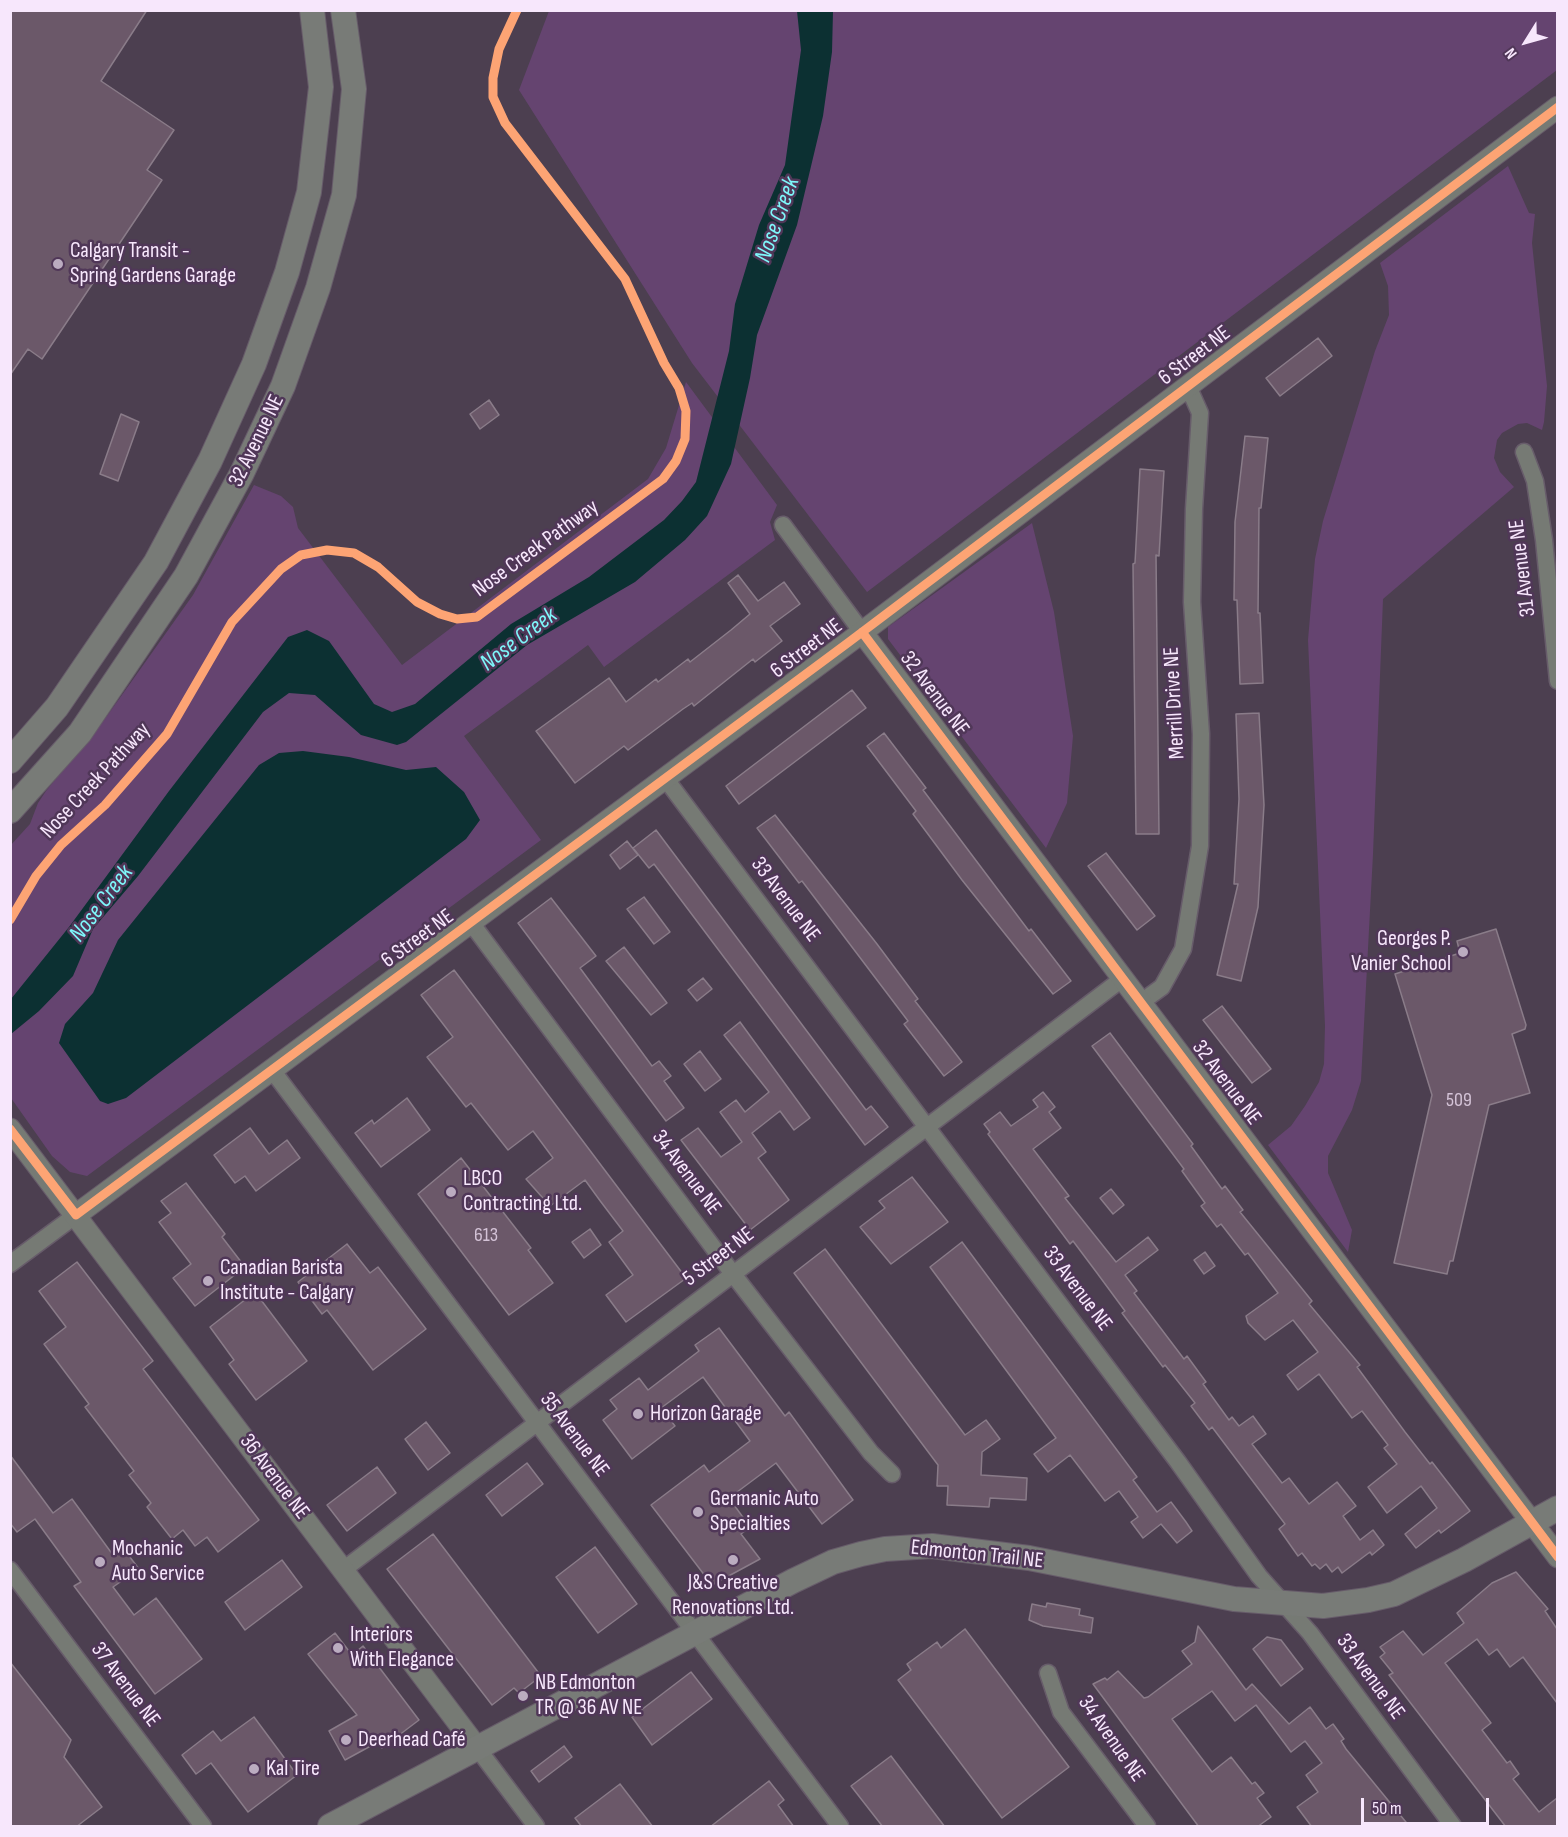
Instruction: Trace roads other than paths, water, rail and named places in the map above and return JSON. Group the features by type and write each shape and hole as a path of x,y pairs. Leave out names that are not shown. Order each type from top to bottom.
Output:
{"main road":[{"name":"32 Avenue NE","path":"10,761 57,707 156,562 210,461 254,364 287,272 309,192 321,87 312,10"},
{"name":"32 Avenue NE","path":"10,811 80,733 186,576 242,473 284,386 318,288 344,195 354,89 343,10"},
{"name":"Edmonton Trail NE","path":"330,1827 694,1633 833,1562 861,1554 905,1547 932,1546 1029,1558 1234,1599 1285,1604 1342,1604 1394,1593 1436,1575 1557,1508"}],"street":[{"name":"6 Street NE","path":"10,1264 472,924 1557,107"},
{"name":"Merrill Drive NE","path":"1140,1003 1162,987 1183,949 1200,846 1202,734 1192,602 1194,508 1200,413 1188,386"},
{"name":"31 Avenue NE","path":"1524,452 1535,481 1551,539 1557,681"},
{"name":"32 Avenue NE","path":"783,525 1557,1557"},
{"name":"33 Avenue NE","path":"665,778 1178,1462 1259,1576 1310,1633 1453,1827"},
{"name":"34 Avenue NE","path":"472,924 733,1274 871,1453 892,1474"},
{"name":"5 Street NE","path":"343,1570 1122,979"},
{"name":"35 Avenue NE","path":"272,1070 840,1827"},
{"name":"36 Avenue NE","path":"10,1129 536,1827"},
{"name":"37 Avenue NE","path":"10,1570 203,1827"},
{"name":"34 Avenue NE","path":"1048,1673 1061,1712 1147,1827"}],"water":[{"name":"Nose Creek","path":"797,11 833,11 832,52 823,116 797,225 757,335 731,464 707,516 685,540 635,582 527,645 406,742 397,745 361,735 315,695 289,693 263,712 138,876 93,929 73,976 39,1011 11,1034 11,999 69,927 169,791 288,637 307,630 329,641 374,704 392,712 415,704 511,624 589,577 664,520 682,501 696,482 729,351 735,304 759,225 785,165 801,50"},
{"path":"303,751 349,757 406,770 436,767 464,792 480,820 466,839 126,1098 108,1104 100,1101 59,1043 65,1024 93,993 118,940 259,765 279,753"}],"place":[{"name":"Calgary Transit - Spring Gardens Garage","path":"58,264"},
{"name":"Georges P. Vanier School","path":"1463,952"},
{"name":"LBCO Contracting Ltd.","path":"451,1192"},
{"name":"Canadian Barista Institute - Calgary","path":"208,1281"},
{"name":"Horizon Garage","path":"638,1414"},
{"name":"Germanic Auto Specialties","path":"698,1512"},
{"name":"J&S Creative Renovations Ltd.","path":"733,1560"},
{"name":"Mochanic Auto Service","path":"100,1562"},
{"name":"Interiors With Elegance","path":"338,1648"},
{"name":"NB Edmonton TR @ 36 AV NE","path":"523,1696"},
{"name":"Deerhead Café","path":"346,1740"},
{"name":"Kal Tire","path":"254,1769"}]}
